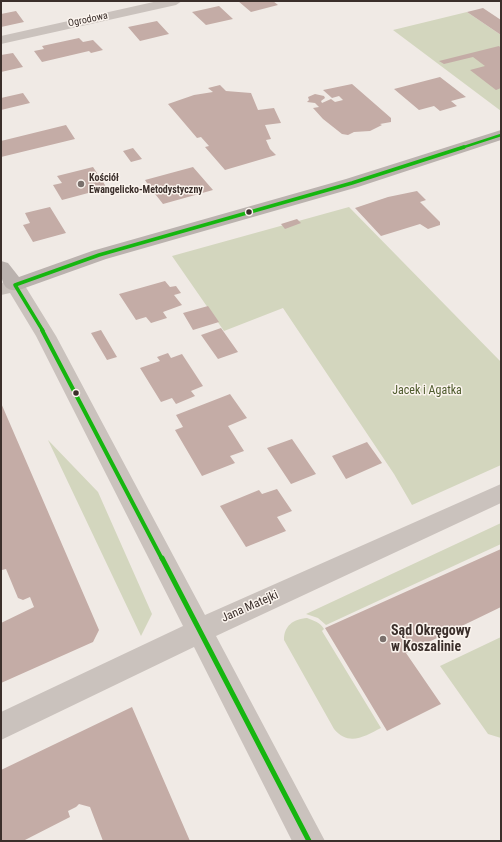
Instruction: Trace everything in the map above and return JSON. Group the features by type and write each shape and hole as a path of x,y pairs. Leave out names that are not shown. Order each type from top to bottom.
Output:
{"street":[{"name":"Ogrodowa","path":"1,40 176,1"},
{"path":"310,841 46,336 6,281 352,183 501,135"},
{"name":"Jana Matejki","path":"1,726 201,630 501,493"}],"green space":[{"path":"467,12 501,35 501,111 393,30"},
{"name":"Jacek i Agatka","path":"349,207 501,362 501,465 412,505 394,474 283,308 224,331 172,256"},
{"path":"48,440 98,492 152,614 141,636"},
{"path":"501,523 501,544 326,625 318,618 306,614"},
{"path":"307,618 319,623 324,629 322,631 381,728 363,737 351,739 345,738 334,729 284,640 284,635 290,624"},
{"path":"501,637 501,738 488,734 440,666"}],"building":[{"path":"238,1 273,1 278,5 251,12"},
{"path":"219,6 233,19 206,25 192,12"},
{"path":"483,8 501,20 501,35 467,12"},
{"path":"16,11 24,22 1,27 1,14"},
{"path":"157,21 169,34 140,41 128,27"},
{"path":"79,38 83,42 93,40 103,50 91,53 89,51 42,62 34,51 44,49 42,46"},
{"path":"499,46 501,48 501,88 496,90 470,70 485,66 473,57 444,64 439,61"},
{"path":"13,53 23,67 1,72 1,55"},
{"path":"440,77 466,97 451,101 457,106 440,111 434,106 419,110 394,89"},
{"path":"352,84 391,118 391,122 380,124 382,125 370,131 354,132 348,135 342,134 323,119 313,108 319,107 315,103 307,102 309,100 308,97 315,94 324,96 325,98 321,101 322,103 331,99 335,102 343,100 339,96 332,98 323,90"},
{"path":"220,85 226,91 251,93 258,110 274,108 281,123 265,125 271,139 266,140 270,149 276,155 225,170 205,147 209,146 201,137 197,138 168,104 194,95 213,92 208,88"},
{"path":"23,93 30,103 1,110 1,98"},
{"path":"66,125 75,139 1,157 1,141"},
{"path":"133,148 142,159 131,162 123,151"},
{"name":"Kościół Ewangelicko-Metodystyczny","path":"93,167 107,188 62,200 53,185 62,183 57,176"},
{"path":"193,167 213,190 163,204 152,190 146,191 144,187 149,186 145,180"},
{"path":"417,191 426,200 420,202 440,222 440,225 428,229 420,224 381,236 355,208 388,197"},
{"path":"50,207 66,233 33,242 23,225 30,223 25,213"},
{"path":"297,219 301,223 285,229 281,224"},
{"path":"165,281 170,287 176,286 181,293 174,295 182,305 163,312 167,318 151,323 146,317 136,320 119,294"},
{"path":"208,306 219,322 193,330 183,313"},
{"path":"221,328 238,352 218,359 201,335"},
{"path":"101,330 117,357 107,360 91,333"},
{"path":"168,353 171,358 182,354 203,386 191,391 195,396 176,404 172,398 161,402 140,368 160,361 157,357"},
{"path":"230,394 247,418 228,426 244,451 230,456 235,463 202,476 175,430 183,427 176,415"},
{"path":"1,403 99,630 93,642 1,683 1,623 34,607 30,597 23,600 18,598 6,569 2,570 1,568"},
{"path":"292,439 316,474 291,484 267,448"},
{"path":"367,442 382,463 346,479 332,456"},
{"path":"277,489 292,511 277,517 286,531 246,547 220,506 259,490 262,494"},
{"name":"Sąd Okręgowy w Koszalinie","path":"501,549 501,607 406,653 441,704 387,731 325,628"},
{"path":"132,707 190,841 103,841 90,807 79,804 68,811 70,817 23,841 1,841 1,770"}],"transit line":[{"path":"15,285 99,255 352,183 501,135"},
{"path":"15,285 46,336 309,841"}],"place":[{"name":"Kościół Ewangelicko-Metodystyczny","path":"81,184"},
{"name":"Sąd Okręgowy w Koszalinie","path":"383,639"}]}
